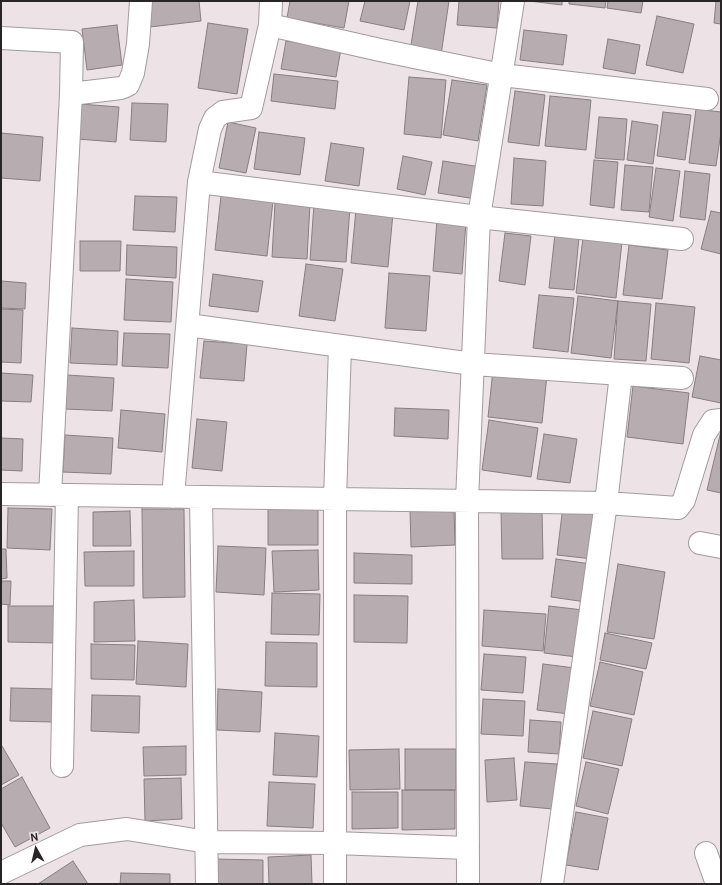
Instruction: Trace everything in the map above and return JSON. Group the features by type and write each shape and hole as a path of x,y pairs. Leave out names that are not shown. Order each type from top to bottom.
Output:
{"street":[{"path":"71,94 121,88 128,85 133,73 138,44 140,1"},
{"path":"173,497 199,182 210,128 215,118 223,112 252,108 270,25 271,1"},
{"path":"468,884 467,501 479,217 513,1"},
{"path":"270,25 380,50 502,75 707,99"},
{"path":"1,38 72,42 58,495 62,766"},
{"path":"199,182 479,217 682,239"},
{"path":"188,325 473,364 682,378"},
{"path":"335,884 335,499 340,346"},
{"path":"552,884 606,502 621,374"},
{"path":"1,494 606,502 678,508 684,500 704,435 713,421 721,420"},
{"path":"201,497 207,884"},
{"path":"700,543 721,547"},
{"path":"1,873 80,835 128,829 207,842 335,843 468,848"},
{"path":"706,853 717,884"}],"building":[{"path":"147,1 199,1 201,21 150,27"},
{"path":"290,1 349,1 344,28 287,18"},
{"path":"365,1 410,1 404,30 360,21"},
{"path":"418,1 449,1 441,55 410,51"},
{"path":"459,1 499,1 497,28 457,25"},
{"path":"529,1 562,1 562,5"},
{"path":"569,1 606,1 605,8 569,4"},
{"path":"608,1 643,1 641,13 607,8"},
{"path":"716,1 721,1 721,24 714,23"},
{"path":"657,16 694,24 683,73 646,65"},
{"path":"208,23 248,29 237,94 198,88"},
{"path":"117,25 122,65 87,70 82,29"},
{"path":"524,30 567,35 563,65 520,60"},
{"path":"608,39 640,45 635,74 603,68"},
{"path":"286,41 341,49 336,77 281,69"},
{"path":"274,74 338,81 335,109 271,101"},
{"path":"409,77 446,80 441,138 404,134"},
{"path":"452,80 487,85 478,141 443,135"},
{"path":"515,91 545,95 539,146 508,142"},
{"path":"550,96 591,100 586,150 545,146"},
{"path":"132,103 168,104 166,142 130,140"},
{"path":"80,104 119,107 116,142 77,139"},
{"path":"696,109 721,112 721,132 716,166 689,163"},
{"path":"663,112 691,115 685,160 657,156"},
{"path":"599,117 627,119 624,160 595,158"},
{"path":"632,121 658,125 653,164 627,160"},
{"path":"228,122 256,128 246,173 219,168"},
{"path":"259,132 305,138 300,175 254,169"},
{"path":"1,133 43,137 40,181 1,178"},
{"path":"331,143 364,148 359,186 325,181"},
{"path":"403,156 432,162 425,195 397,189"},
{"path":"514,158 546,161 543,206 511,204"},
{"path":"594,160 618,162 614,208 590,205"},
{"path":"443,161 481,167 476,199 438,193"},
{"path":"625,165 653,167 649,212 621,210"},
{"path":"656,168 680,171 673,221 649,217"},
{"path":"685,171 710,174 705,220 680,217"},
{"path":"135,196 177,197 175,232 133,230"},
{"path":"221,196 273,201 267,256 215,250"},
{"path":"275,203 310,204 307,259 272,257"},
{"path":"314,204 350,207 346,262 310,260"},
{"path":"356,209 393,213 388,267 351,263"},
{"path":"711,211 721,213 721,254 701,249"},
{"path":"437,220 466,222 462,274 433,271"},
{"path":"505,233 531,236 525,285 499,281"},
{"path":"555,234 579,237 574,290 549,288"},
{"path":"583,238 622,242 616,298 576,293"},
{"path":"80,241 121,241 120,271 80,271"},
{"path":"127,245 177,247 176,278 126,275"},
{"path":"629,245 668,250 662,299 623,295"},
{"path":"306,264 343,269 335,321 299,316"},
{"path":"389,273 430,276 426,331 385,328"},
{"path":"213,274 263,281 258,312 209,306"},
{"path":"126,279 173,282 171,322 124,320"},
{"path":"1,281 26,283 25,309 1,308"},
{"path":"539,295 574,298 568,352 533,348"},
{"path":"578,296 618,301 611,358 571,353"},
{"path":"618,301 651,304 646,361 614,359"},
{"path":"656,303 695,307 689,363 651,359"},
{"path":"1,309 23,310 21,363 1,362"},
{"path":"72,328 118,331 117,365 70,363"},
{"path":"124,333 170,334 168,368 122,366"},
{"path":"204,341 247,344 244,381 200,378"},
{"path":"700,356 721,360 721,403 692,397"},
{"path":"493,370 547,375 542,423 488,417"},
{"path":"1,373 33,375 31,402 1,401"},
{"path":"67,375 114,378 112,411 65,409"},
{"path":"633,386 689,393 683,444 627,437"},
{"path":"395,408 449,410 448,439 394,436"},
{"path":"121,410 165,414 162,452 118,448"},
{"path":"197,419 227,422 222,471 192,468"},
{"path":"489,420 538,428 531,477 482,470"},
{"path":"721,431 721,493 707,490"},
{"path":"544,434 577,439 570,483 537,479"},
{"path":"65,435 113,438 111,474 63,472"},
{"path":"1,438 23,439 22,471 1,470"},
{"path":"563,506 599,511 593,559 557,555"},
{"path":"8,508 52,509 50,550 7,548"},
{"path":"268,508 318,508 318,545 268,545"},
{"path":"454,508 455,545 411,547 410,510"},
{"path":"142,509 184,509 185,597 143,598"},
{"path":"130,511 131,546 93,546 93,512"},
{"path":"501,511 542,511 543,559 502,559"},
{"path":"218,546 266,548 264,595 216,592"},
{"path":"1,549 6,549 7,578 1,579"},
{"path":"318,550 319,590 274,592 272,551"},
{"path":"134,551 134,586 85,586 84,552"},
{"path":"354,553 412,555 412,584 354,583"},
{"path":"556,559 591,564 586,602 551,597"},
{"path":"618,564 665,572 654,639 607,632"},
{"path":"1,581 11,581 10,605 1,604"},
{"path":"272,593 320,594 319,635 271,634"},
{"path":"354,595 408,596 407,643 354,642"},
{"path":"134,600 135,641 94,642 94,602"},
{"path":"8,606 59,606 58,643 8,642"},
{"path":"549,606 583,610 577,657 544,653"},
{"path":"484,610 546,614 543,651 482,646"},
{"path":"605,633 652,643 646,669 600,660"},
{"path":"138,641 188,644 186,687 136,684"},
{"path":"266,642 317,643 317,687 265,686"},
{"path":"91,644 135,645 134,680 91,679"},
{"path":"484,654 526,657 523,693 481,690"},
{"path":"600,662 643,672 634,715 590,706"},
{"path":"543,664 575,668 569,714 537,710"},
{"path":"11,688 54,689 53,722 10,721"},
{"path":"218,689 262,692 260,732 217,730"},
{"path":"92,695 140,696 139,733 91,731"},
{"path":"483,699 525,701 523,736 481,734"},
{"path":"593,711 632,719 622,766 583,758"},
{"path":"530,720 561,722 559,754 528,752"},
{"path":"275,733 319,736 317,777 273,775"},
{"path":"1,746 19,775 1,785"},
{"path":"186,746 186,775 144,776 143,747"},
{"path":"399,749 400,789 350,790 349,750"},
{"path":"405,749 456,749 456,790 405,790"},
{"path":"514,758 517,800 487,802 485,760"},
{"path":"525,762 557,764 553,809 520,806"},
{"path":"586,762 619,769 608,814 576,806"},
{"path":"22,777 50,828 15,847 1,823 1,789"},
{"path":"181,778 182,819 145,821 144,779"},
{"path":"269,782 315,784 313,828 267,826"},
{"path":"402,790 455,790 455,829 402,830"},
{"path":"352,792 398,792 398,828 352,829"},
{"path":"576,812 608,818 598,870 566,865"},
{"path":"311,855 312,884 269,884 268,857"},
{"path":"215,859 263,860 263,884 215,884"},
{"path":"73,861 88,884 38,884"},
{"path":"121,873 170,874 170,884 120,884"}]}
